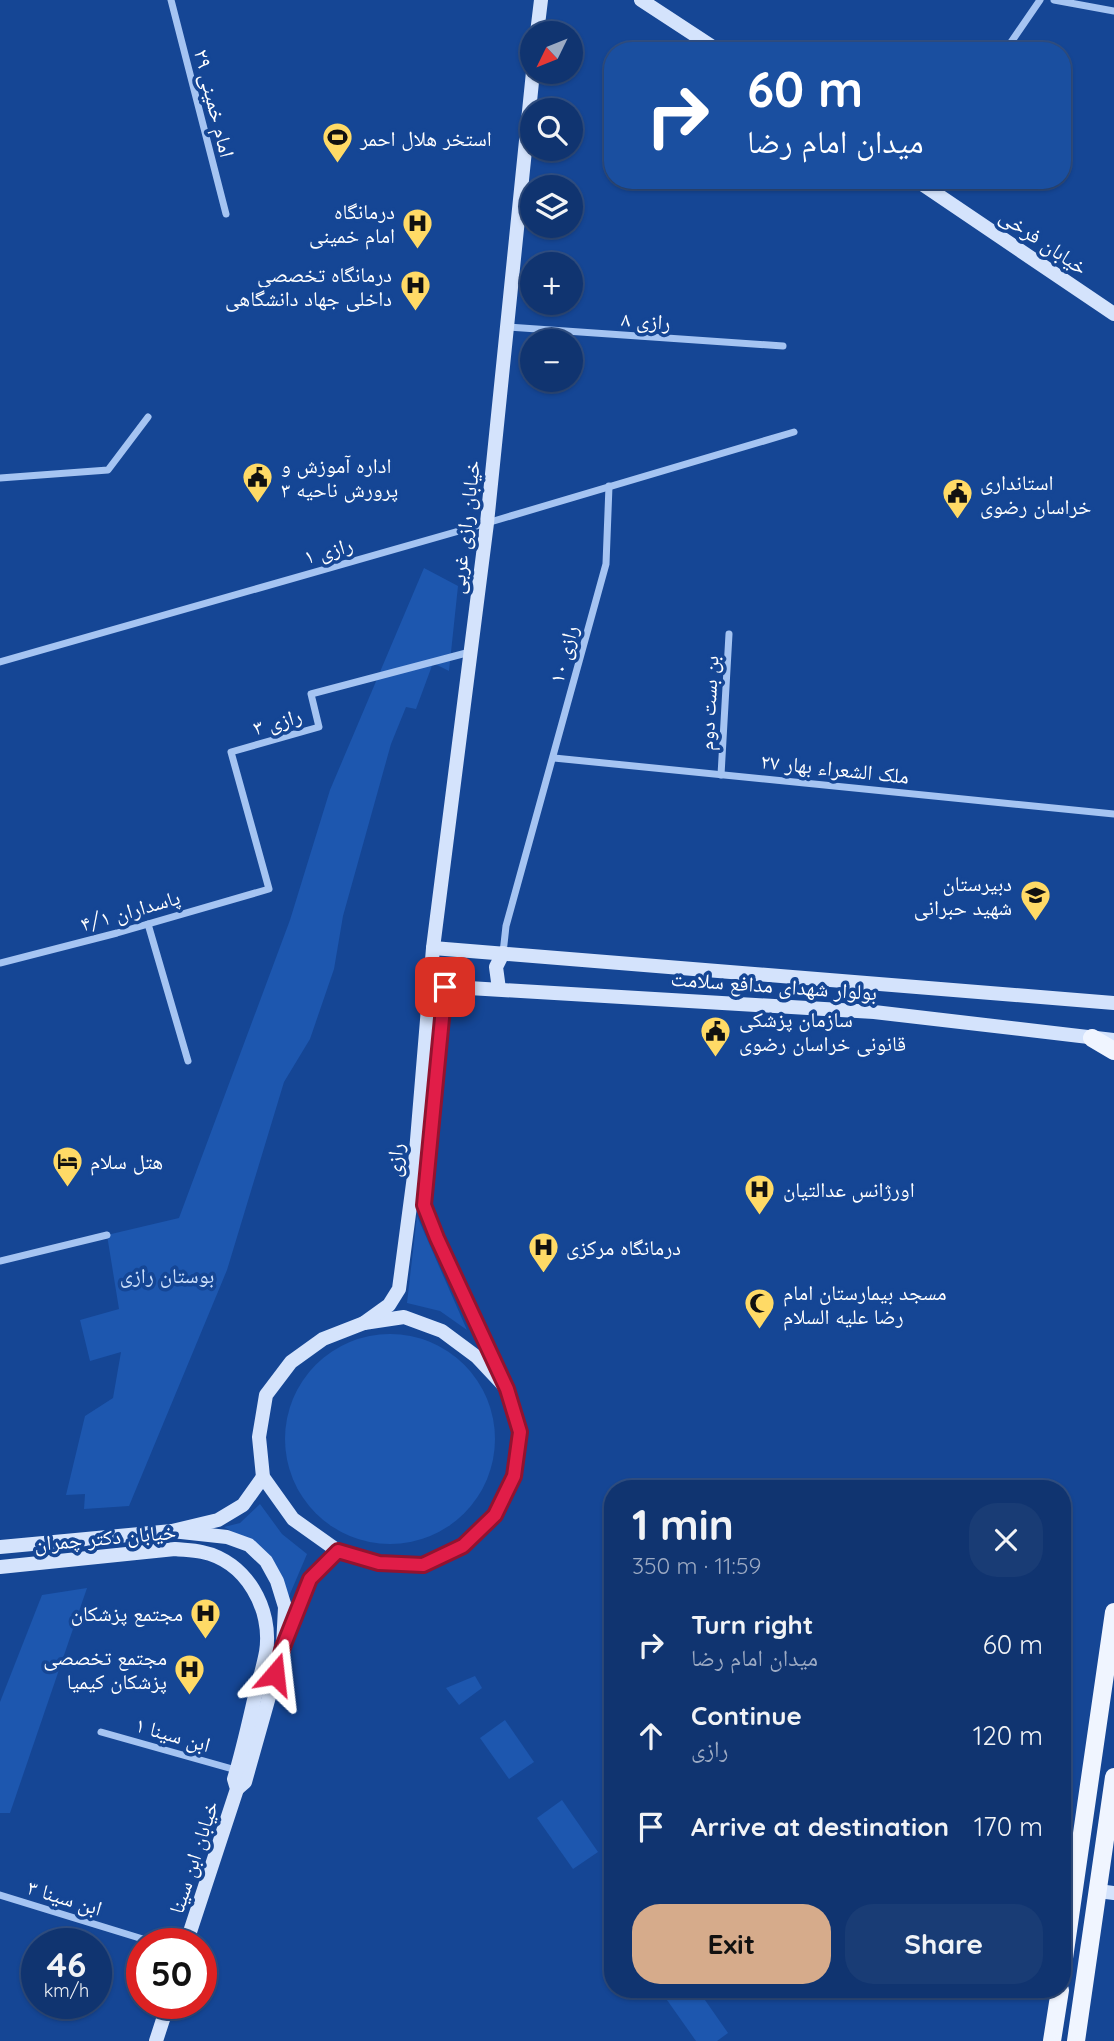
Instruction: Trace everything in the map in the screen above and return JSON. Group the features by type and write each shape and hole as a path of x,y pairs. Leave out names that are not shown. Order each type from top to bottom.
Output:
{"main road":[{"path":"538,21 541,0"},
{"path":"641,0 705,42"},
{"name":"خیابان رازی غربی","path":"438,986 433,948 487,523 532,84"},
{"name":"خیابان فرخی","path":"930,189 1114,314"},
{"name":"بولوار شهدای مدافع سلامت","path":"433,948 1114,1003"},
{"path":"499,989 496,967 503,953"},
{"name":"بولوار شهدای مدافع سلامت","path":"438,986 874,1012 1114,1041"},
{"name":"رازی","path":"364,1323 389,1305 399,1289 438,986"},
{"name":"رازی","path":"263,1477 292,1519 338,1551 379,1563 423,1565 463,1546 495,1515 514,1476 520,1432 507,1389 424,1205 438,986"},
{"path":"1092,1038 1114,1051"},
{"path":"0,1547 172,1531 219,1520 243,1505 263,1477 259,1437 266,1395 291,1362 323,1339 364,1323 404,1317 442,1331 477,1357 507,1389"},
{"path":"172,1531 227,1537 248,1545 266,1561 277,1581 285,1607 283,1647"},
{"name":"خیابان دکتر چمران","path":"0,1567 174,1549 202,1552 218,1557 236,1568 250,1584 261,1605 266,1626 266,1650 244,1741"},
{"path":"237,1789 245,1782 283,1647 310,1579 338,1551"},
{"path":"1071,1910 1114,1612"},
{"name":"خیابان ابن سینا","path":"191,1928 237,1789 234,1779 244,1741"},
{"path":"1076,2041 1106,1892 1114,1777"},
{"path":"1052,2041 1059,1998"},
{"path":"156,2041 163,2019"}],"street":[{"name":"امام خمینی ۲۹","path":"172,0 226,214"},
{"path":"1011,42 1040,0"},
{"path":"1055,0 1114,10"},
{"name":"رازی ۸","path":"508,327 783,346"},
{"path":"0,478 108,470 148,417"},
{"path":"487,523 794,432"},
{"name":"رازی ۱۰","path":"503,953 506,926 606,564 609,486"},
{"name":"رازی ۱","path":"0,662 487,523"},
{"name":"بن بست دوم","path":"721,775 729,634"},
{"name":"رازی ۳","path":"270,889 231,752 319,727 311,694 470,652"},
{"name":"ملک الشعراء بهار ۲۷","path":"554,758 1114,814"},
{"name":"پاسداران ۴/۱","path":"0,963 270,889"},
{"path":"148,924 188,1060"},
{"path":"0,1261 107,1235"},
{"name":"ابن سینا ۱","path":"101,1732 237,1770"},
{"name":"ابن سینا ۳","path":"0,1895 126,1934"}],"green space":[{"name":"بوستان رازی","path":"424,568 458,586 449,671 433,663 416,709 406,707 391,744 343,916 334,969 310,1039 284,1082 227,1270 129,1506 84,1509 85,1494 66,1495 85,1416 113,1398 121,1352 90,1361 80,1320 119,1309 107,1235 179,1218 290,920 330,790"},
{"path":"417,1216 467,1330 440,1311 407,1303"},
{"path":"390,1334 411,1336 430,1342 449,1351 465,1364 478,1380 487,1399 493,1418 493,1460 487,1479 478,1498 465,1514 449,1527 430,1536 411,1542 390,1544 369,1542 350,1536 331,1527 315,1514 302,1498 293,1479 287,1460 285,1439 287,1418 293,1399 302,1380 315,1364 331,1351 350,1342 369,1336"},
{"path":"260,1504 282,1534 307,1554 284,1608 276,1578 246,1539 224,1527 240,1523"},
{"path":"87,1588 10,1813 0,1813 0,1702 42,1595"},
{"path":"475,1676 482,1688 459,1705 446,1688"},
{"path":"505,1720 534,1762 509,1779 480,1738"},
{"path":"562,1800 598,1852 573,1869 537,1818"},
{"path":"704,1998 728,2033 717,2041 696,2041 667,2000"}],"place":[{"name":"استخر هلال احمر","path":"337,165"},
{"name":"درمانگاه امام خمینی","path":"418,250"},
{"name":"درمانگاه تخصصی داخلی جهاد دانشگاهی","path":"415,313"},
{"name":"اداره آموزش و پرورش ناحیه ۳","path":"258,504"},
{"name":"استانداری خراسان رضوی","path":"957,521"},
{"name":"دبیرستان شهید حبرانی","path":"1035,922"},
{"name":"سازمان پزشکی قانونی خراسان رضوی","path":"716,1058"},
{"name":"هتل سلام","path":"67,1188"},
{"name":"اورژانس عدالتیان","path":"760,1216"},
{"name":"درمانگاه مرکزی","path":"543,1274"},
{"name":"مسجد بیمارستان امام رضا علیه السلام","path":"760,1331"},
{"name":"مجتمع پزشکان","path":"206,1640"},
{"name":"مجتمع تخصصی پزشکان کیمیا","path":"190,1696"}],"route":[{"path":"275,1674 310,1579 338,1551 379,1563 423,1565 463,1546 495,1515 514,1476 520,1432 507,1389 424,1205 445,987"}]}
